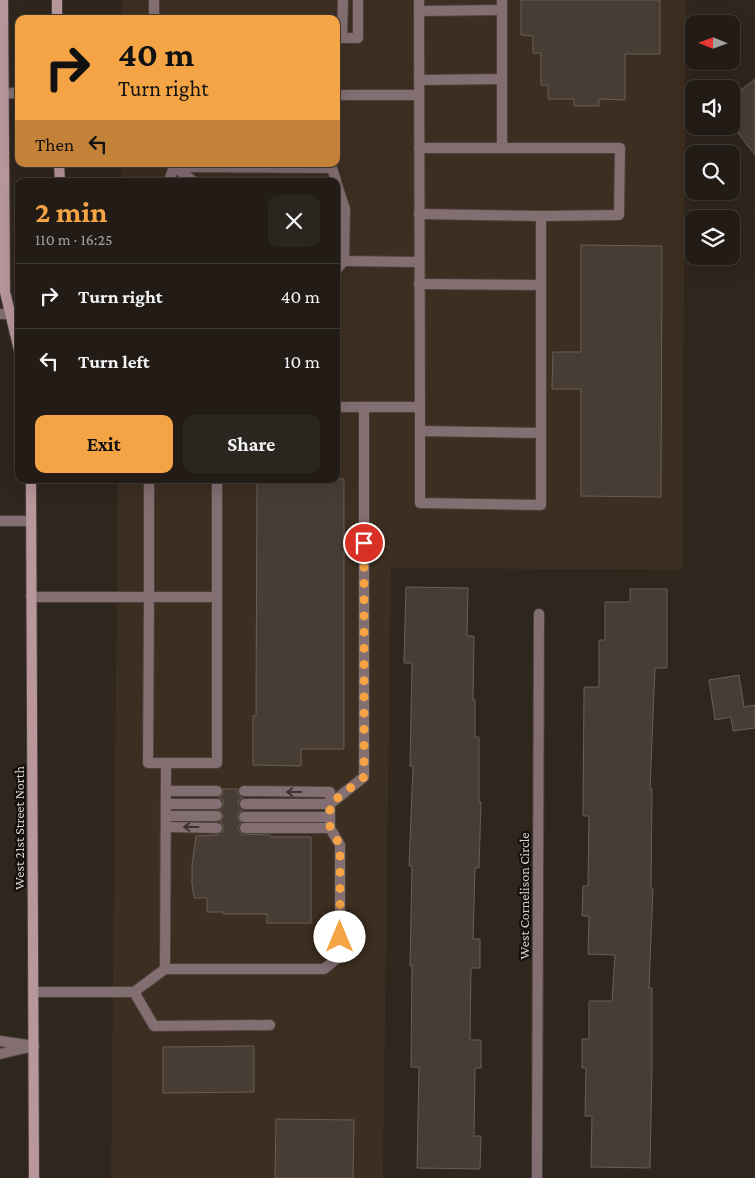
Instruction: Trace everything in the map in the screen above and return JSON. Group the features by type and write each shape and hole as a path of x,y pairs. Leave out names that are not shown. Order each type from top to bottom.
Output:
{"main road":[{"path":"3,0 2,262 5,314 15,340"},
{"path":"57,0 57,15"},
{"name":"West 21st Street North","path":"31,483 34,1178"}],"street":[{"path":"154,0 154,15"},
{"path":"340,28 343,0"},
{"path":"340,38 358,38 358,0"},
{"path":"502,148 502,5 419,5 420,503 540,505 541,216"},
{"path":"419,80 502,79"},
{"path":"2,95 15,93"},
{"path":"340,95 419,95"},
{"path":"419,148 620,148 619,215 419,214"},
{"path":"178,167 190,178"},
{"path":"340,194 345,209 344,261 340,266"},
{"path":"344,261 419,262"},
{"path":"420,284 541,285"},
{"path":"340,407 419,407"},
{"path":"245,804 330,804 364,777 364,407"},
{"path":"420,431 540,433"},
{"path":"149,483 148,763 217,763 217,483"},
{"path":"0,521 31,521"},
{"path":"32,597 217,597"},
{"name":"West Cornelison Circle","path":"537,1178 539,614"},
{"path":"165,969 166,763"},
{"path":"166,791 217,791"},
{"path":"33,992 134,992 165,969 324,969 340,956 340,845 330,828 330,792 244,791"},
{"path":"166,804 217,804"},
{"path":"166,816 217,816"},
{"path":"244,816 330,817"},
{"path":"166,827 217,828"},
{"path":"244,828 330,828"},
{"path":"134,992 154,1026 270,1025"},
{"path":"0,1041 34,1046"},
{"path":"0,1054 34,1046"}],"shaded area":[{"path":"122,0 686,0 682,570 391,568 383,1178 111,1178 118,483 340,483 340,178 120,178 121,167 340,167 340,15 122,15"}],"building":[{"path":"521,0 660,0 660,54 625,54 625,100 599,99 599,106 574,106 574,99 548,99 548,85 541,85 541,53 533,53 533,36 521,35"},
{"path":"755,79 755,155 740,135 740,91"},
{"path":"581,245 662,246 661,497 581,496 581,389 552,389 553,352 581,352"},
{"path":"340,479 344,479 344,749 301,749 301,766 253,765 253,716 256,716 257,483 340,483"},
{"path":"406,587 468,588 467,636 474,636 473,700 475,700 475,737 479,737 479,802 481,802 479,868 475,868 473,939 480,939 480,968 471,968 470,1040 481,1040 481,1068 475,1068 474,1136 481,1136 480,1169 417,1168 419,1067 411,1067 412,966 410,966 412,866 409,866 413,766 410,766 412,663 404,663"},
{"path":"630,589 667,589 667,668 655,668 650,789 652,789 651,889 653,889 649,988 652,988 650,1168 591,1167 592,1116 585,1116 586,1068 582,1068 582,1039 589,1039 589,1001 612,1001 615,955 588,954 589,916 582,916 583,886 588,886 589,816 583,816 584,687 599,687 599,640 605,640 605,602 630,602"},
{"path":"739,675 744,707 755,705 755,728 733,731 731,717 715,720 709,680"},
{"path":"223,789 238,789 238,795 243,798 239,800 238,804 243,810 238,813 237,817 241,823 238,828 242,834 270,835 270,837 311,837 311,923 267,923 267,914 207,912 207,898 194,898 192,865 196,836 217,835 223,831 223,825 220,822 224,816 220,810 224,804 223,800 219,798 223,794"},
{"path":"254,1046 254,1092 163,1093 163,1047"},
{"path":"276,1119 354,1120 353,1178 275,1178"}],"route":[{"path":"340,937 340,845 330,828 330,804 364,777 364,543"}]}
